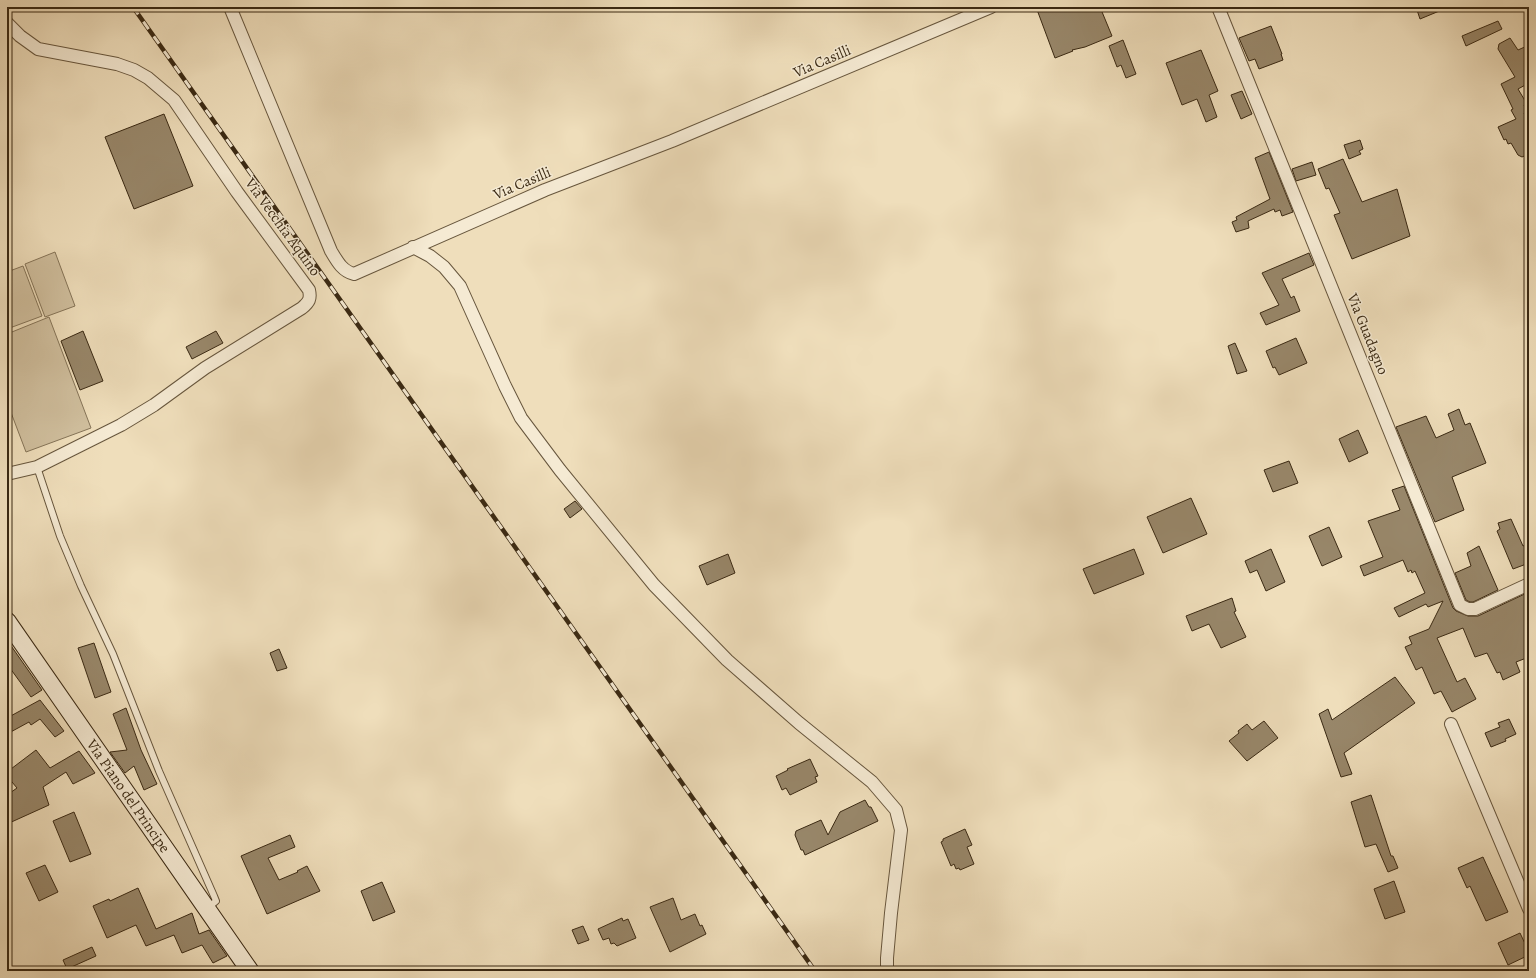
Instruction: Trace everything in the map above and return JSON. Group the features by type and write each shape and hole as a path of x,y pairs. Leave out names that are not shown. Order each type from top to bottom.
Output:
{"street":[{"name":"Via Casilli","path":"230,7 331,251 347,272 354,274 545,190 672,141 992,7"},
{"name":"Via Guadagno","path":"1218,7 1285,169 1460,605 1475,609 1529,584"},
{"name":"Via Vecchia Aquino","path":"7,23 20,36 38,49 117,64 134,70 161,88 174,100 309,290 310,297 308,302 302,308 205,368 154,405 121,425 37,467 7,474"},
{"path":"413,247 430,256 444,267 460,286 504,386 522,418 560,470 654,585 727,660 793,718 872,782 896,810 901,830 891,913 887,971"},
{"name":"Via Piano del Principe","path":"7,621 250,971"},
{"path":"1451,724 1529,909"}],"lane":[{"path":"37,467 63,543 81,586 113,654 159,771 216,901 207,909"}],"shaded area":[{"path":"55,252 75,306 45,317 25,264"},
{"path":"23,266 42,316 7,329 7,272"},
{"path":"49,317 91,428 26,452 7,402 7,334"}],"building":[{"path":"1036,7 1100,7 1112,36 1085,47 1072,50 1073,51 1055,58"},
{"path":"1416,7 1449,7 1420,19"},
{"path":"1498,21 1502,29 1466,46 1462,36"},
{"path":"1271,26 1283,60 1259,69 1255,59 1249,61 1239,38"},
{"path":"1510,38 1518,50 1529,45 1529,83 1518,89 1527,104 1524,105 1527,111 1524,113 1529,123 1529,154 1522,157 1518,155 1511,143 1508,144 1506,139 1504,140 1498,127 1516,119 1501,84 1515,77 1498,49 1499,44"},
{"path":"1123,40 1136,74 1126,78 1121,65 1117,67 1109,46"},
{"path":"1201,50 1218,91 1209,95 1217,117 1206,122 1197,99 1182,105 1166,63"},
{"path":"1242,91 1252,114 1241,119 1231,95"},
{"path":"164,114 193,186 134,209 105,137"},
{"path":"1360,140 1363,149 1359,151 1361,154 1349,159 1344,145"},
{"path":"1269,152 1293,212 1282,216 1280,210 1275,212 1274,209 1248,221 1249,228 1236,232 1232,222 1237,220 1236,217 1270,199 1255,158"},
{"path":"1343,159 1362,202 1397,189 1410,236 1352,259 1334,215 1340,213 1329,188 1326,189 1318,169"},
{"path":"1312,162 1316,175 1296,181 1292,169"},
{"path":"1309,253 1314,265 1282,279 1291,298 1294,296 1300,311 1266,325 1260,313 1279,305 1262,273"},
{"path":"83,331 103,381 80,390 61,341"},
{"path":"216,331 223,343 192,359 186,347"},
{"path":"1296,338 1307,363 1279,375 1275,367 1273,368 1266,351"},
{"path":"1235,343 1247,371 1237,374 1228,346"},
{"path":"1459,409 1465,425 1470,423 1486,463 1452,477 1464,510 1435,522 1396,427 1426,416 1436,438 1454,430 1448,414"},
{"path":"1358,430 1368,453 1349,462 1339,439"},
{"path":"1289,461 1298,483 1273,492 1264,470"},
{"path":"1404,486 1453,608 1456,611 1468,616 1478,616 1529,592 1529,657 1516,662 1520,672 1503,680 1500,672 1497,673 1487,653 1475,657 1463,628 1437,638 1457,682 1465,678 1476,699 1452,712 1441,691 1434,694 1422,667 1416,670 1405,647 1412,644 1409,637 1429,629 1443,601 1428,607 1426,604 1399,617 1394,608 1425,593 1415,571 1412,573 1411,570 1408,572 1403,560 1364,576 1360,566 1383,557 1368,521 1400,510 1392,490"},
{"path":"1191,498 1207,534 1163,553 1147,517"},
{"path":"575,501 582,509 570,518 564,509"},
{"path":"1511,519 1523,546 1529,543 1529,563 1513,569 1497,531 1500,529 1498,523"},
{"path":"1329,527 1342,557 1322,566 1309,536"},
{"path":"1479,546 1498,590 1470,602 1466,600 1455,573 1471,566 1467,553"},
{"path":"1134,549 1144,574 1094,594 1083,569"},
{"path":"1271,549 1285,582 1266,591 1257,570 1250,573 1245,561"},
{"path":"728,554 735,573 707,585 699,566"},
{"path":"1232,598 1236,611 1234,612 1246,637 1221,648 1209,624 1192,631 1186,616"},
{"path":"7,640 42,690 31,697 7,664"},
{"path":"94,643 111,692 95,698 78,648"},
{"path":"279,649 287,668 277,671 270,653"},
{"path":"1395,677 1415,703 1344,753 1352,774 1341,777 1319,714 1328,709 1332,720"},
{"path":"40,700 64,731 55,737 40,719 31,725 29,722 7,734 7,718"},
{"path":"126,708 141,750 157,784 144,790 134,766 125,773 110,752 127,750 113,714"},
{"path":"1509,719 1516,734 1505,739 1506,741 1491,747 1485,733 1500,727 1498,723"},
{"path":"1264,721 1278,738 1247,761 1229,741 1247,724 1252,730"},
{"path":"36,750 50,768 79,751 95,773 73,784 66,772 43,787 49,805 7,824 7,795 17,788 7,776 7,772"},
{"path":"810,759 818,776 815,777 817,782 790,795 786,788 782,790 776,776 788,770 787,769"},
{"path":"1371,795 1391,856 1393,856 1398,868 1388,872 1376,844 1365,847 1351,802"},
{"path":"865,800 869,807 871,807 878,821 805,855 803,850 801,850 795,835 796,831 821,820 828,835 840,812"},
{"path":"74,812 91,854 70,862 53,821"},
{"path":"965,829 972,845 967,847 974,864 960,870 959,868 956,869 954,864 951,866 941,842 943,839"},
{"path":"290,835 295,847 268,858 279,880 298,872 297,871 307,866 320,891 267,914 241,856"},
{"path":"1483,857 1508,912 1486,921 1470,886 1467,888 1458,868"},
{"path":"45,865 58,892 39,901 26,873"},
{"path":"1394,881 1405,912 1385,919 1374,889"},
{"path":"382,882 395,912 373,921 361,891"},
{"path":"138,888 156,929 192,913 199,934 209,930 227,956 213,963 202,945 182,953 174,935 146,946 136,925 107,938 93,906 109,899 110,901"},
{"path":"673,898 681,920 695,914 700,926 702,925 706,934 670,952 650,907"},
{"path":"622,918 623,921 628,919 636,938 617,946 614,943 611,944 609,938 603,940 598,929"},
{"path":"583,926 589,940 578,944 572,930"},
{"path":"1520,933 1529,955 1508,965 1498,943"},
{"path":"92,947 96,956 67,969 63,960"}],"railway":[{"path":"133,7 815,971"}]}
